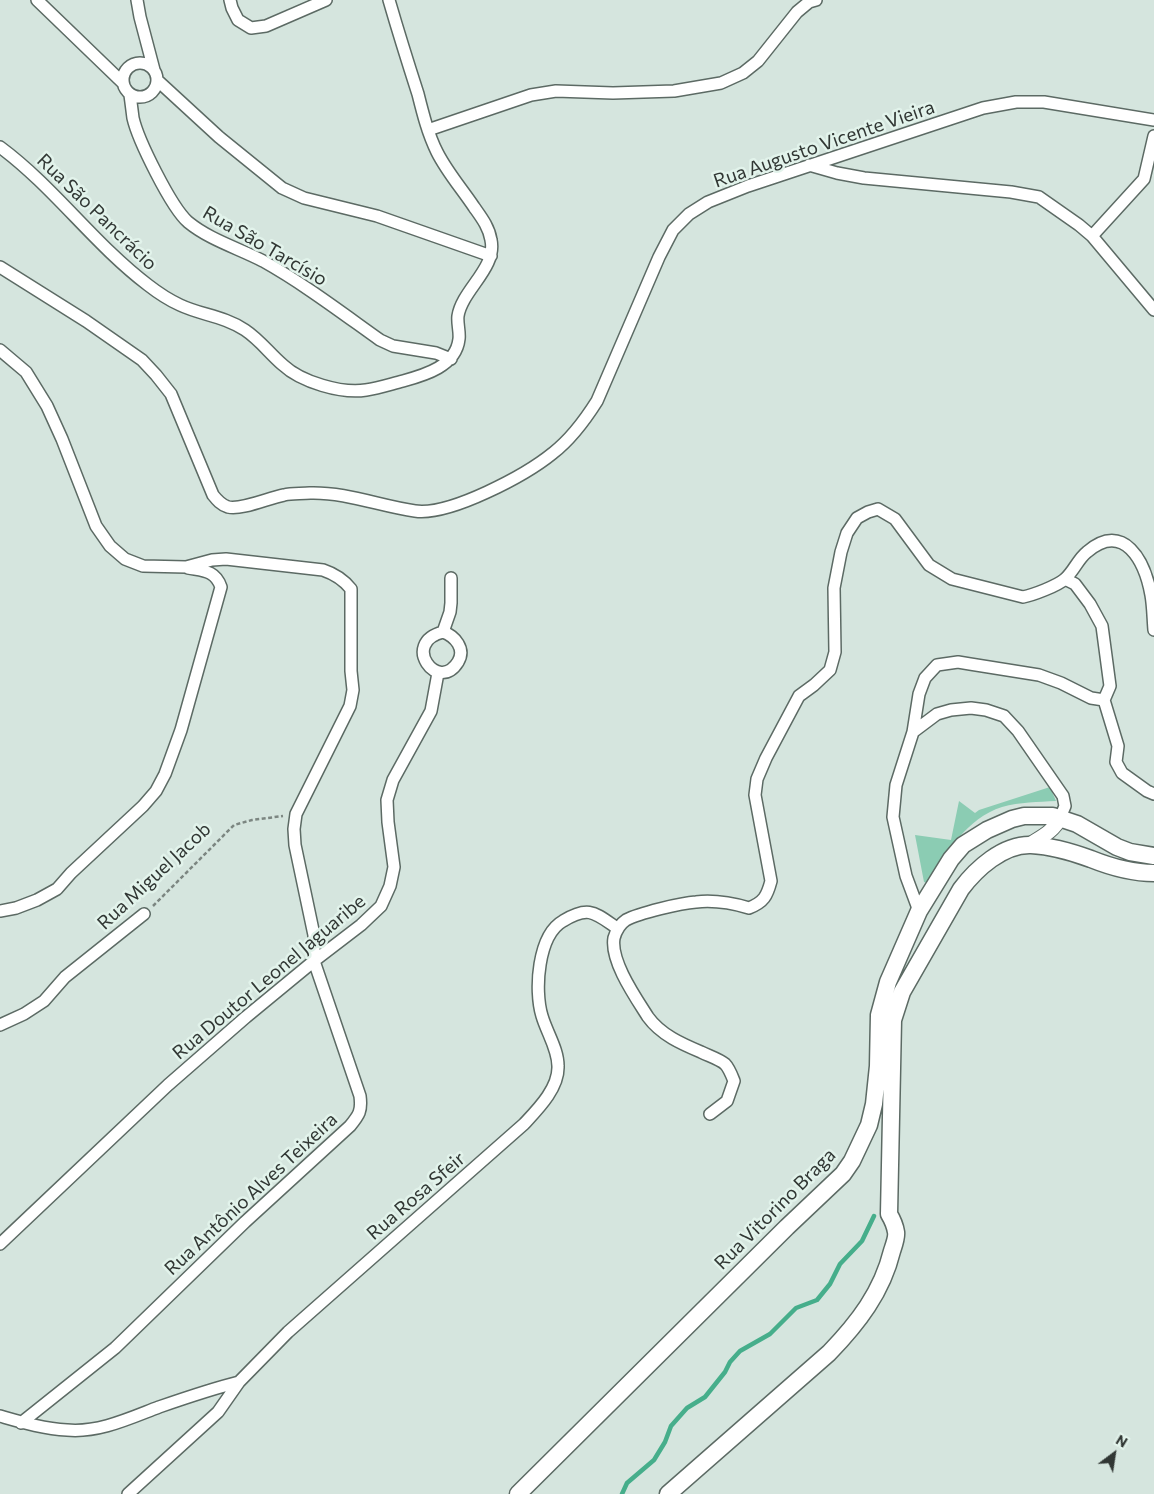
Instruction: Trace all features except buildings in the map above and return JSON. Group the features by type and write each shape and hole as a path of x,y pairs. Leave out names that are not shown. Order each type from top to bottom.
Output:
{"main road":[{"name":"Rua Vitorino Braga","path":"518,1494 843,1174 869,1124 874,1104 878,1066 879,1014 888,982 919,911 963,845 986,830 1012,819 1037,815 1060,818 1077,824 1124,850 1154,856"},
{"path":"668,1494 829,1353 857,1322 875,1294 891,1255 897,1233 889,1214 894,1020 902,992 961,889 970,877 987,862 1002,853 1029,845 1062,850 1140,873 1154,873"}],"street":[{"path":"37,0 123,83"},
{"path":"137,0 156,75 156,86 148,96 136,98 130,95 125,90 123,75 133,64 141,63 148,65 156,75 219,138 282,188 304,198 377,216 491,256"},
{"path":"230,0 238,20 251,28 266,26 326,0"},
{"path":"389,0 428,130 438,153 485,223 492,241 491,256 462,302 458,316 459,338 457,350 451,359"},
{"path":"428,130 531,95 556,91 613,93 674,91 721,83 743,73 758,61 797,12 809,2 816,0"},
{"name":"Rua São Tarcísio","path":"130,95 133,118 141,139 158,176 187,221 202,232 262,261 296,281 380,340 393,346 436,353 451,359"},
{"name":"Rua Augusto Vicente Vieira","path":"0,267 86,320 142,360 156,375 171,394 213,495 219,503 228,507 239,506 285,495 313,493 358,497 416,511 439,509 479,496 524,473 554,453 585,421 597,401 659,257 673,230 689,214 708,202 748,186 983,108 1016,102 1044,102 1154,120"},
{"path":"1092,236 1144,179 1154,136"},
{"name":"Rua São Pancrácio","path":"0,147 51,192 118,261 150,287 180,305 223,318 246,331 285,367 309,381 342,391 365,390 411,379 437,369 451,359"},
{"path":"809,166 864,178 1011,192 1039,197 1092,236 1154,310"},
{"path":"0,350 26,372 47,406 96,526 110,546 125,559 143,566 186,567 210,573 218,578 221,587 181,730 165,774 156,791 144,806 71,873 57,889 37,900 16,908 0,911"},
{"path":"710,1114 727,1101 734,1081 726,1065 666,1035 650,1019 623,977 615,952 614,940 617,928 626,920 636,916 696,902 714,902 749,908 759,904 767,894 771,881 755,795 757,779 799,696 830,670 835,652 834,588 841,552 848,533 857,518 878,509 895,519 929,566 952,580 1023,597 1034,594 1065,579 1086,552 1096,545 1104,541 1121,542 1138,556 1141,564 1151,594 1154,630"},
{"path":"186,567 212,560 226,559 323,570 344,580 351,589 351,671 353,690 350,706 296,814"},
{"path":"443,632 450,612 451,578"},
{"path":"1065,579 1075,584 1090,604 1102,626 1110,686 1104,700 1118,746 1116,762 1122,773 1154,794"},
{"path":"443,632 451,635 456,640 461,652 460,659 456,664 444,672 438,673 424,660 424,648 425,644 434,634 443,632"},
{"path":"919,911 906,876 893,818 896,784 913,732 919,694 925,678 938,665 958,662 1039,675 1061,683 1091,698 1104,700"},
{"name":"Rua Doutor Leonel Jaguaribe","path":"0,1244 168,1085 246,1017 314,960 361,924 380,906 390,886 394,866 387,800 393,780 431,710 438,673"},
{"path":"913,732 937,714 951,710 971,708 986,710 1004,716 1018,730 1062,796 1065,806 1057,824 1047,834 1029,845"},
{"name":"Rua Antônio Alves Teixeira","path":"22,1422 115,1348 245,1222 350,1126 358,1116 361,1107 360,1096 314,960 314,935 295,846 294,828 296,814"},
{"name":"Rua Rosa Sfeir","path":"128,1494 218,1412 239,1382 288,1332 524,1124 536,1111 555,1083 558,1068 556,1052 541,1014 539,987 541,960 548,938 553,928 579,912 594,913 617,928"},
{"name":"Rua Miguel Jacob","path":"0,1025 24,1014 44,1001 65,977 144,914"},
{"path":"0,1416 68,1430 96,1428 110,1425 207,1390 239,1382"}],"path":[{"name":"Rua Miguel Jacob","path":"144,914 234,825 252,820 296,814"}],"green space":[{"path":"1050,787 1056,801 1009,805 978,819 950,849 928,883 924,882 915,835 951,840 959,801 975,813 979,810"}],"waterway":[{"path":"622,1494 627,1483 654,1460 665,1442 671,1426 687,1408 705,1397 740,1351 770,1334 796,1308 817,1300 830,1284 840,1264 862,1241 874,1216"}]}
